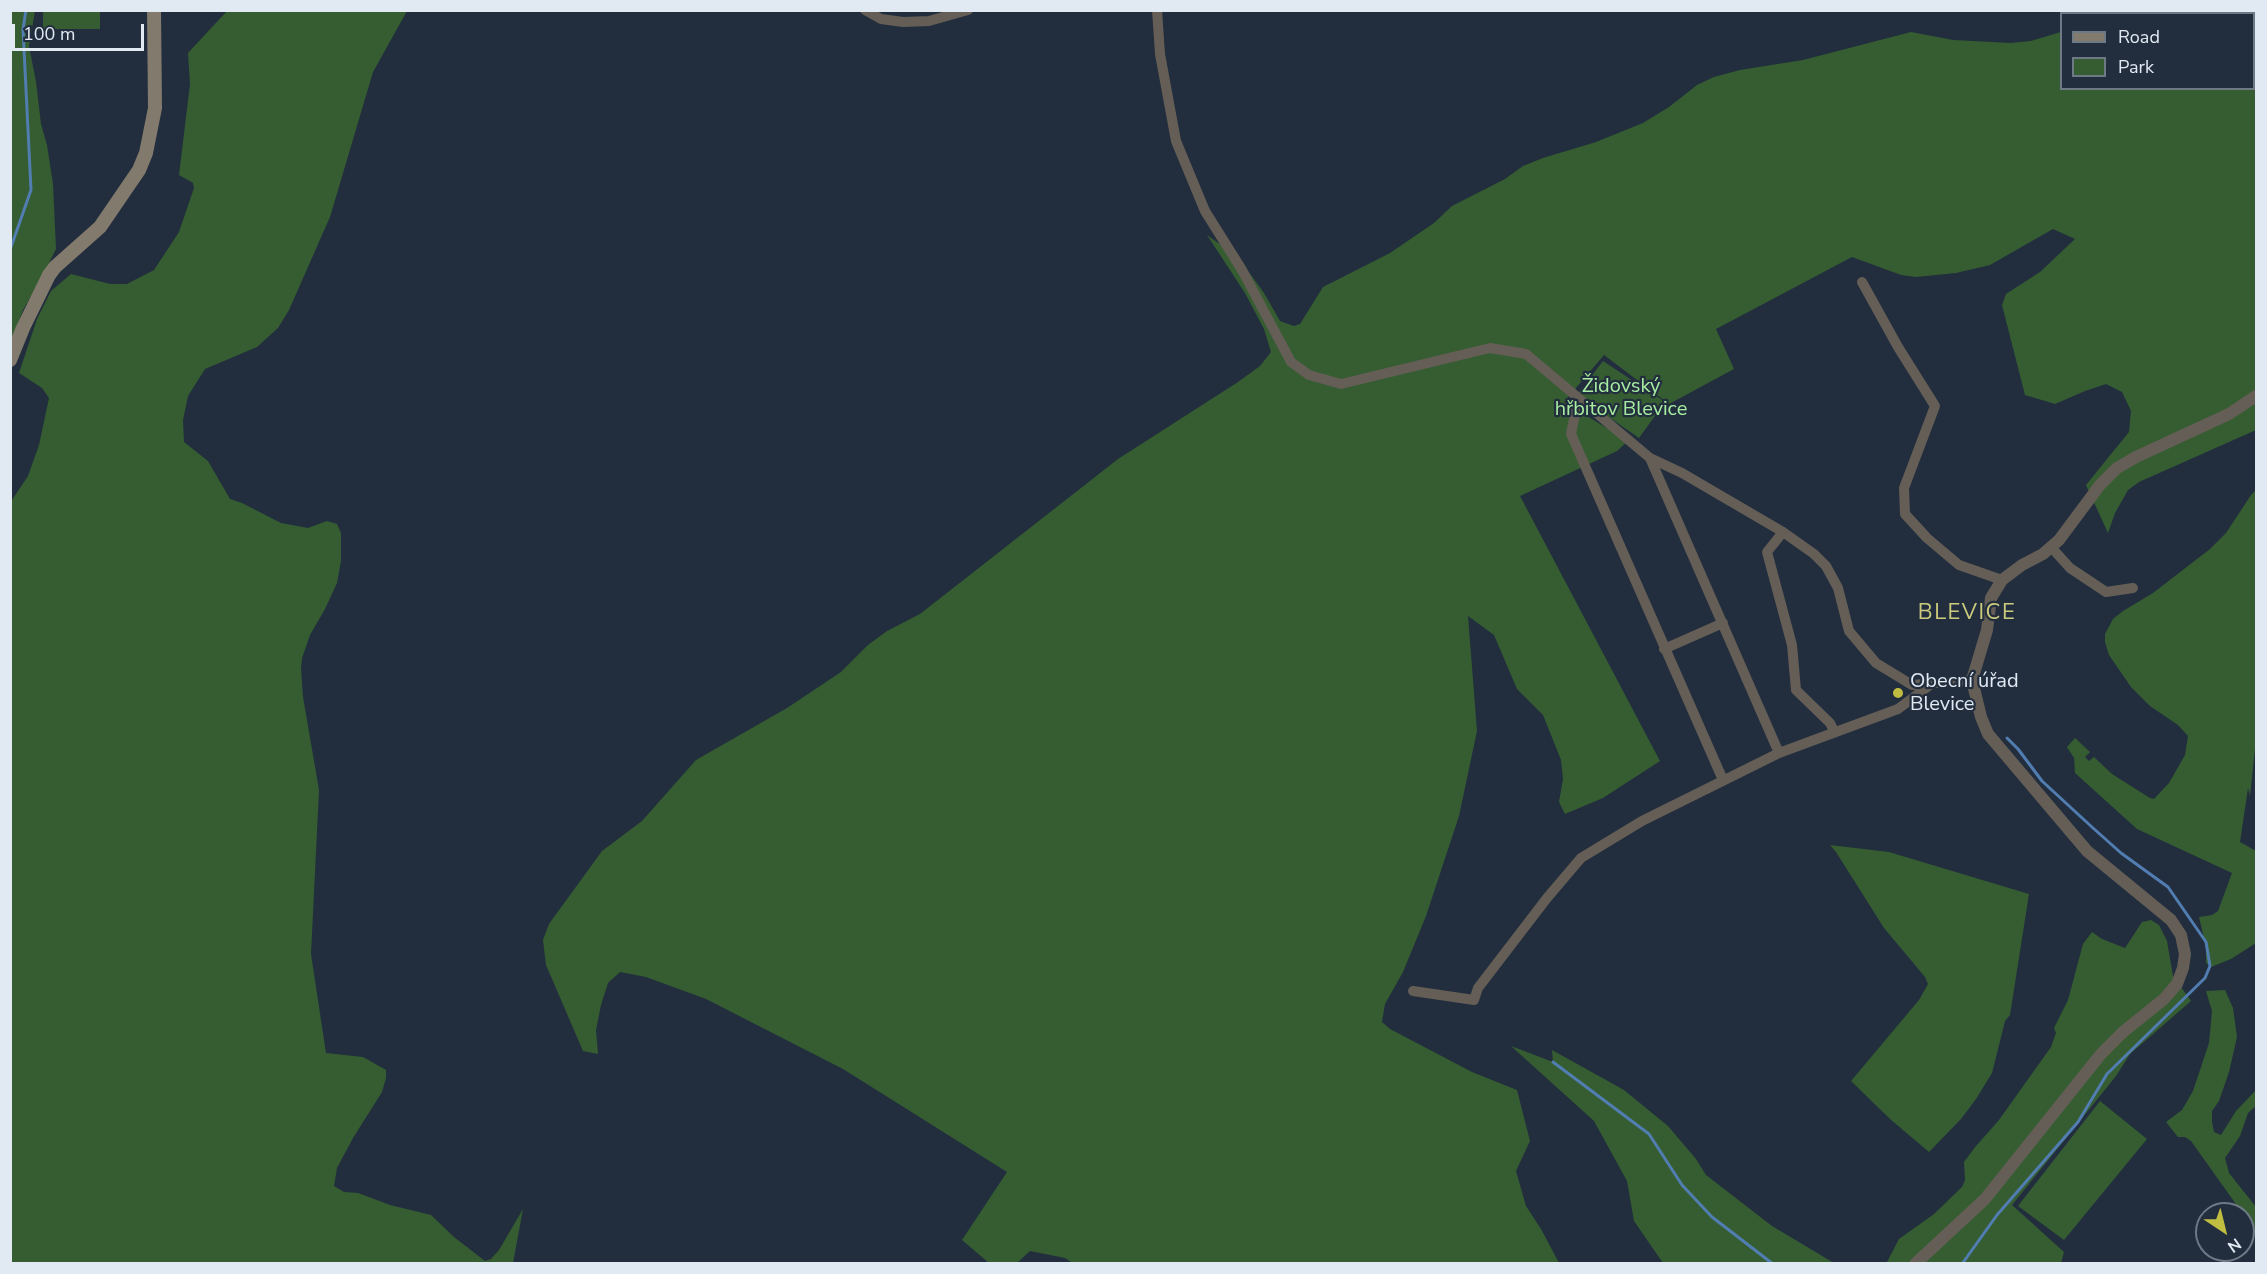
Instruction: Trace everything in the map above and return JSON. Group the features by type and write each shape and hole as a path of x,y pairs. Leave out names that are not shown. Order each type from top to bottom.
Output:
{"main road":[{"path":"10,360 49,275 104,222 140,170 147,153 155,108 154,10"}],"street":[{"path":"865,10 882,19 903,22 929,21 968,10"},
{"path":"1157,10 1160,54 1176,141 1205,212 1242,270 1291,362 1310,375 1341,384 1490,348 1526,354 1650,458 1682,473 1784,532 1814,554 1826,566 1838,588 1849,631 1876,663 1912,685 1972,680"},
{"path":"1862,282 1898,347 1935,406 1904,488 1905,514 1927,538 1959,565 2002,580"},
{"path":"1915,1263 1985,1198 2101,1054 2123,1032 2145,1017 2164,999 2176,984 2183,968 2185,954 2181,935 2171,920 2087,851 1988,734 1980,717 1972,680 1987,630 1991,598 2002,580 2022,565 2043,554 2059,540 2100,485 2117,468 2229,414 2256,396"},
{"path":"1578,399 1571,434 1723,780"},
{"path":"1650,458 1779,753"},
{"path":"1784,532 1767,552 1792,645 1796,690 1830,723 1834,731"},
{"path":"2051,547 2070,568 2106,592 2133,588"},
{"path":"1664,648 1723,623"},
{"path":"1413,991 1474,1000 1478,988 1547,898 1581,858 1642,821 1779,753 1898,709 1930,684"}],"green space":[{"path":"2091,10 2256,11 2256,430 2139,482 2128,490 2115,513 2108,533 2086,485 2129,432 2131,411 2122,392 2106,384 2055,404 2025,395 2002,305 2006,294 2040,272 2075,239 2053,229 1990,265 1956,273 1916,277 1901,275 1852,257 1716,329 1734,369 1669,404 1604,355 1564,402 1628,441 1617,451 1520,496 1660,761 1603,798 1565,814 1559,802 1563,779 1561,760 1543,715 1517,689 1494,635 1468,616 1477,731 1459,816 1426,916 1403,972 1385,1004 1382,1022 1390,1029 1472,1072 1517,1090 1530,1141 1516,1171 1526,1206 1559,1263 1074,1264 1065,1258 1030,1251 1017,1263 989,1263 962,1240 1007,1172 843,1069 706,999 646,977 620,972 608,983 601,1005 596,1030 598,1054 583,1051 546,965 543,940 549,924 602,851 642,821 696,760 787,708 841,672 868,645 887,631 920,614 1118,459 1238,382 1260,366 1271,352 1264,329 1245,293 1207,235 1238,257 1264,293 1280,321 1294,326 1300,324 1323,287 1390,253 1434,223 1452,206 1505,179 1523,166 1596,142 1643,123 1669,107 1697,85 1714,77 1740,70 1803,60 1911,32 1953,40 2011,43 2031,41 2060,32 2060,90 2255,90 2255,12 2089,12"},
{"path":"11,11 35,11 29,46 53,184 56,249 23,310 11,342"},
{"path":"43,11 100,11 100,29 43,29"},
{"path":"227,11 407,11 373,72 330,217 289,310 278,328 257,347 205,369 188,396 183,420 184,442 208,461 230,499 281,523 308,528 327,521 337,524 341,533 341,561 337,583 310,635 301,668 303,697 319,790 311,954 326,1053 363,1057 386,1070 386,1078 382,1092 337,1168 334,1186 344,1192 358,1193 390,1205 431,1215 454,1237 485,1261 491,1259 499,1250 523,1209 513,1263 11,1263 10,503 28,476 39,445 49,398 42,388 19,373 37,319 51,291 71,274 110,284 127,284 154,270 179,232 194,188 193,183 179,175 190,84 188,53"},
{"name":"Židovský hřbitov Blevice","path":"1603,361 1665,402 1639,438 1577,395"},
{"path":"2256,490 2256,739 2250,796 2248,788 2240,842 2256,851 2256,943 2231,959 2211,967 2206,963 2206,946 2199,917 2212,915 2218,911 2232,873 2137,829 2075,773 2074,758 2067,747 2075,738 2090,752 2085,757 2089,761 2094,757 2112,774 2150,798 2154,799 2169,783 2185,755 2188,736 2178,725 2150,706 2131,687 2109,655 2105,634 2113,619 2153,593 2210,549 2226,533"},
{"path":"1830,845 1889,852 2029,894 2010,1015 2005,1021 1992,1073 1961,1119 1929,1152 1890,1119 1851,1081 1919,1000 1928,984 1925,977 1884,928"},
{"path":"2151,920 2159,925 2167,941 2173,976 2191,1001 2130,1054 2116,1076 2012,1205 2064,1252 2061,1263 1886,1264 1899,1239 1934,1214 1962,1187 1965,1180 1964,1162 1999,1120 2051,1047 2056,1033 2054,1028 2068,1000 2083,944 2092,932 2102,939 2125,948 2142,922"},
{"path":"2225,990 2233,1008 2237,1037 2229,1072 2219,1101 2212,1111 2214,1132 2221,1135 2236,1111 2256,1090 2256,1106 2248,1113 2240,1136 2225,1158 2229,1173 2252,1202 2234,1202 2191,1141 2185,1137 2178,1137 2166,1122 2182,1110 2193,1091 2209,1043 2212,1011 2206,991"},
{"path":"1511,1046 1553,1062 1552,1050 1624,1090 1668,1126 1696,1159 1706,1175 1772,1226 1834,1263 1663,1263 1634,1221 1627,1181 1594,1121"},
{"path":"2100,1101 2147,1139 2064,1240 2018,1206"},
{"path":"2255,1206 2256,1207 2256,1238 2255,1236"}],"waterway":[{"path":"10,250 31,190 23,29 26,10"},
{"path":"1962,1264 1997,1215 2078,1122 2107,1074 2205,978 2210,966 2206,942 2168,887 2121,853 2042,781 2007,738"},
{"path":"1553,1062 1649,1134 1682,1185 1712,1217 1773,1264"}],"place":[{"name":"Obecní úřad Blevice","path":"1898,693"}],"district":[{"name":"BLEVICE","path":"1967,614"}]}
